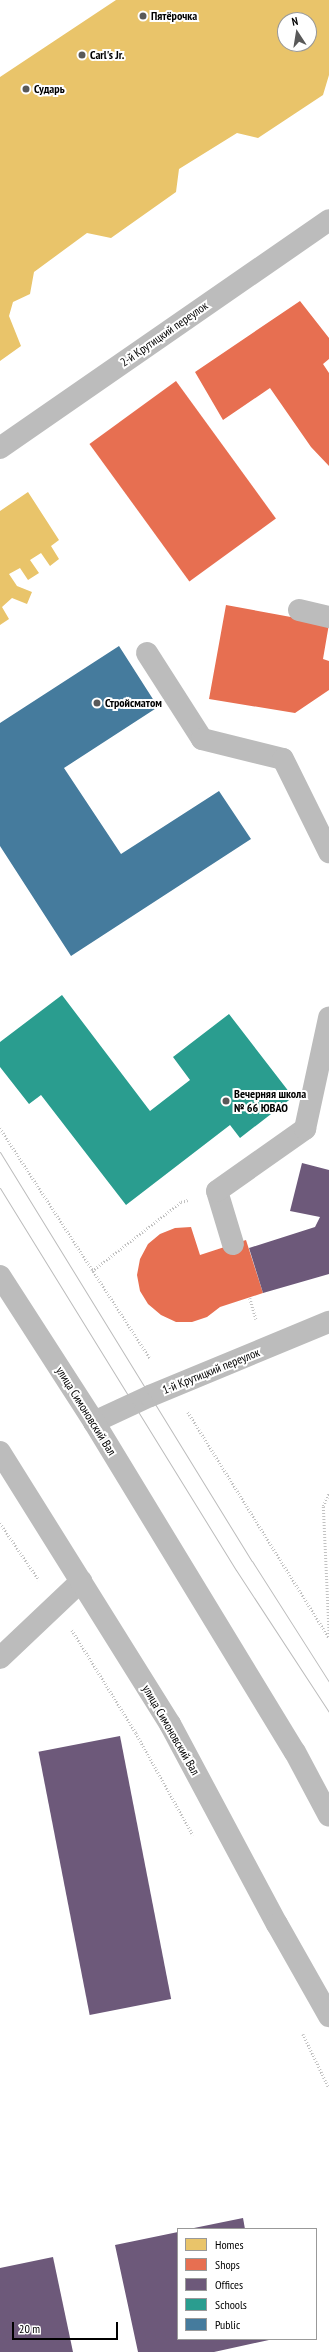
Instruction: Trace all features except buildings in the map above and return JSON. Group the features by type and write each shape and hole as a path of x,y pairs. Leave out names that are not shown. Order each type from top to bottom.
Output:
{"main road":[{"name":"2-й Крутицкий переулок","path":"0,448 329,220"},
{"path":"299,610 329,617"},
{"path":"147,653 202,740 282,758 329,852"},
{"path":"233,1244 217,1191 305,1129 329,1018"},
{"name":"улица Симоновский Вал","path":"0,1276 94,1422 295,1752 329,1816"},
{"name":"1-й Крутицкий переулок","path":"94,1422 150,1396 329,1322"},
{"name":"улица Симоновский Вал","path":"0,1452 170,1724 277,1924 315,1988 329,2016"},
{"path":"0,1658 80,1581"},
{"path":"315,1988 329,2005"}],"path":[{"path":"0,1128 150,1358"},
{"path":"92,1271 182,1202 217,1191"},
{"path":"250,1298 256,1320"},
{"path":"187,1412 329,1638"},
{"path":"329,1493 323,1506 329,1638"},
{"path":"0,1523 56,1604 136,1734 194,1837"},
{"path":"302,2031 329,2088"}],"tram line":[{"path":"0,1152 252,1561 329,1682"},
{"path":"0,1188 236,1570 329,1712"}],"place":[{"name":"Пятёрочка","path":"143,16"},
{"name":"Carl's Jr.","path":"82,55"},
{"name":"Сударь","path":"26,89"},
{"name":"Стройсматом","path":"97,703"},
{"name":"Вечерняя школа № 66 ЮВАО","path":"226,1101"}]}
